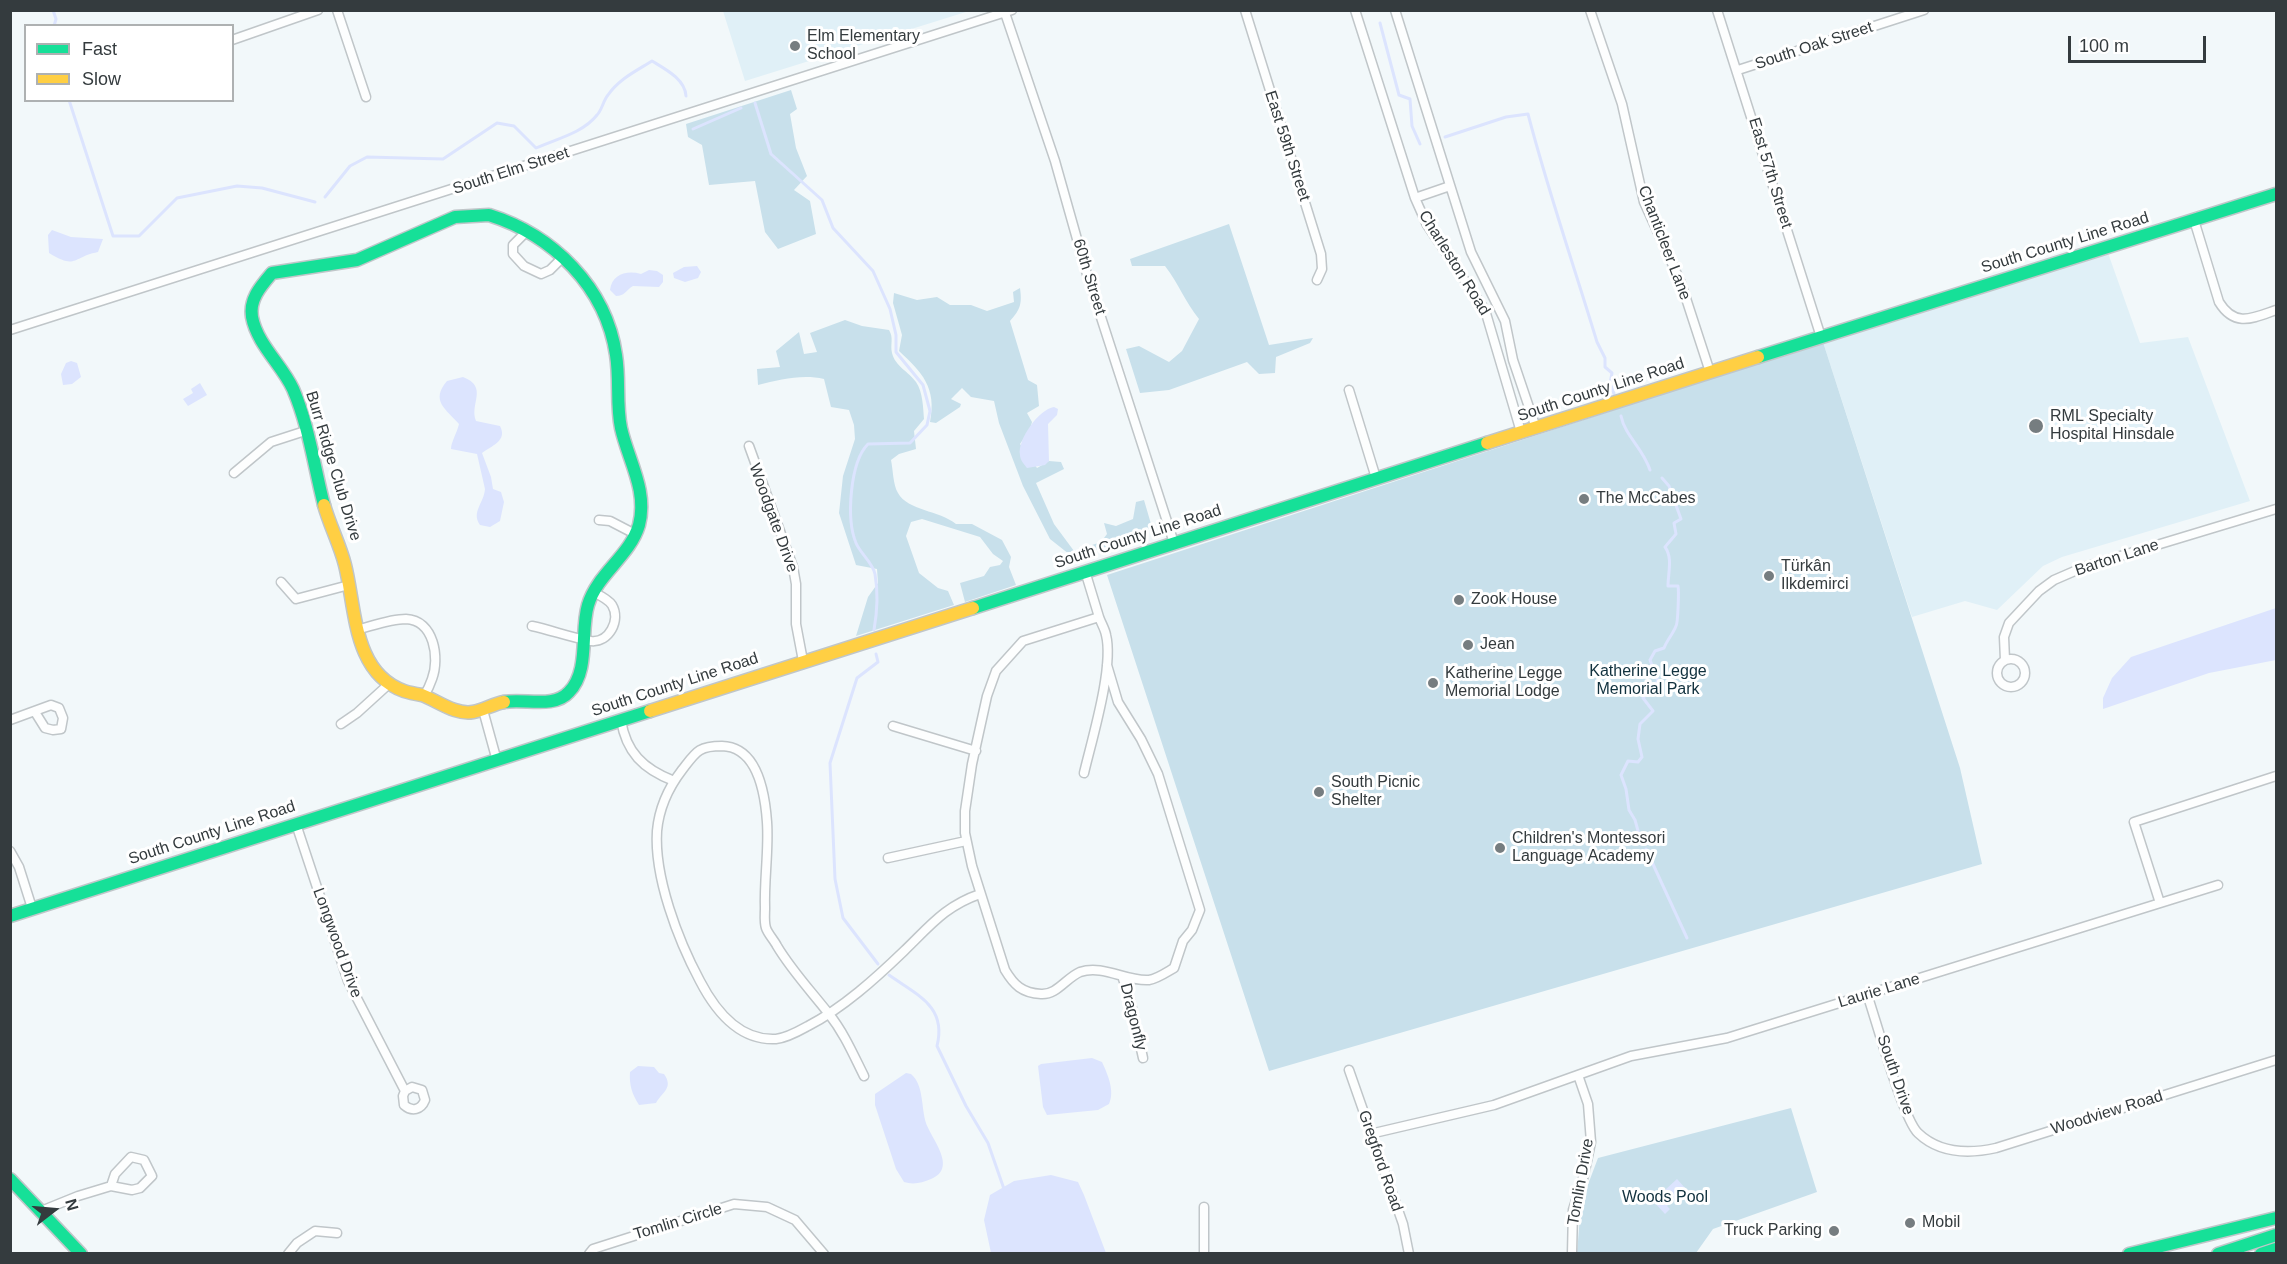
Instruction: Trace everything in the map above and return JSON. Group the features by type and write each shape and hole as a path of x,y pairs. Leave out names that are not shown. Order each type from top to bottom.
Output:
{"main road":[{"name":"South County Line Road","path":"10,916 1376,478 2277,194"},
{"name":"Burr Ridge Club Drive","path":"489,215 513,221 528,230 563,257 586,283 608,320 615,350 620,427 642,490 640,516 635,534 593,592 588,606 577,682 570,693 550,701 516,700 483,710 465,712 402,690 373,668 356,630 344,559 326,510 311,446 293,390 257,333 252,320 252,308 256,293 272,273 366,257 455,217 489,215"},
{"path":"10,1179 81,1254"},
{"path":"2129,1254 2277,1218"},
{"path":"2218,1254 2277,1235"},
{"path":"2262,1254 2277,1249"}],"street":[{"path":"234,39 318,10"},
{"path":"337,10 366,97"},
{"name":"East 59th Street","path":"1245,10 1321,254 1323,269 1317,280"},
{"name":"Charleston Road","path":"1354,10 1414,198 1427,225 1485,310 1521,432"},
{"name":"Charleston Road","path":"1395,10 1475,260 1505,321 1514,360 1536,428"},
{"name":"Chanticleer Lane","path":"1590,10 1622,104 1644,202 1681,283 1710,372"},
{"name":"East 57th Street","path":"1718,10 1821,337"},
{"name":"South Oak Street","path":"1737,70 1924,10"},
{"name":"South Elm Street","path":"10,330 1007,11"},
{"name":"60th Street","path":"1007,11 1086,271 1174,543"},
{"name":"Charleston Road","path":"1414,198 1450,186"},
{"path":"2194,220 2219,302 2224,310 2235,318 2248,319 2277,310"},
{"path":"528,230 513,245 513,254 524,266 542,274 550,270 563,257"},
{"path":"1349,390 1376,478"},
{"path":"234,473 271,442 305,430"},
{"name":"Woodgate Drive","path":"749,446 793,567 796,584 796,624 802,661"},
{"name":"Barton Lane","path":"2005,660 2004,637 2009,623 2039,591 2054,580 2084,567 2277,508"},
{"path":"599,520 610,521 635,534"},
{"path":"1084,773 1100,709 1107,665 1107,636 1086,571"},
{"path":"281,582 296,598 349,585"},
{"path":"532,626 592,641 605,638 613,629 615,614 611,603 593,592"},
{"path":"1099,617 1023,641 1007,658 996,671 990,688 976,751 965,812 966,841 980,894 1005,970 1012,982 1022,991 1044,995 1058,989 1081,972 1107,971 1149,980 1174,968 1183,941 1192,930 1200,910 1162,785 1141,739 1118,702 1107,665"},
{"path":"356,630 397,620 418,621 430,637 436,659 433,678 424,696"},
{"path":"341,724 357,713 390,683"},
{"path":"1100,709 1118,702"},
{"path":"483,710 496,761"},
{"path":"10,720 34,712"},
{"path":"621,720 626,741 635,756 655,771 674,781"},
{"path":"893,726 976,751"},
{"path":"864,1076 846,1037 828,1014 791,969 766,928 764,894 767,827 765,798 757,772 743,753 728,747 707,746 696,753 674,781 662,806 657,831 659,861 666,894 680,936 705,991 728,1021 744,1033 762,1039 778,1039 828,1014 902,952 937,916 960,901 980,894"},
{"path":"2160,903 2134,822 2277,777"},
{"name":"Longwood Drive","path":"296,824 348,981 405,1091"},
{"path":"888,858 966,841"},
{"path":"10,851 19,867 32,908"},
{"name":"Laurie Lane","path":"1370,1134 1494,1106 1631,1056 1727,1038 2218,885"},
{"name":"Dragonfly","path":"1122,976 1130,999 1143,1058"},
{"name":"South Drive","path":"1867,994 1909,1118 1917,1132 1935,1146"},
{"name":"Woodview Road","path":"1935,1146 1966,1153 1996,1148 2277,1060"},
{"name":"Gregford Road","path":"1349,1070 1403,1224 1409,1254"},
{"name":"Tomlin Drive","path":"1572,1254 1573,1210 1591,1142 1588,1104 1578,1075"},
{"path":"41,1211 111,1186 132,1190 140,1188 152,1176 144,1160 131,1157 115,1174 111,1186"},
{"name":"Tomlin Circle","path":"589,1254 593,1248 734,1204 767,1207 795,1220 824,1254"},
{"path":"1204,1207 1204,1254"},
{"path":"288,1254 297,1243 315,1231 337,1233"}],"shaded area":[{"name":"Elm Elementary School","path":"723,10 969,11 745,81"},
{"path":"52,230 71,237 103,239 98,252 74,261 65,261 49,253 48,235"},
{"name":"RML Specialty Hospital Hinsdale","path":"2108,253 2140,343 2188,337 2250,501 2062,557 2043,566 1997,610 1965,601 1912,617 1823,342"},
{"path":"697,266 701,272 698,278 685,282 674,278 673,273 684,267"},
{"path":"649,270 663,275 663,282 659,287 633,286 619,296 610,290 617,277 626,273 641,274"},
{"path":"71,361 77,363 81,377 72,384 63,385 61,374 66,363"},
{"path":"463,377 471,381 477,391 474,415 476,421 500,426 502,431 500,439 482,453 493,489 501,492 504,502 500,521 490,527 480,525 477,516 485,489 477,454 451,449 459,424 445,409 440,399 442,388 447,381"},
{"path":"200,383 207,395 188,406 183,399 193,393 191,389"},
{"path":"1054,407 1058,409 1057,415 1048,424 1049,461 1045,465 1027,468 1020,457 1025,434 1042,413"},
{"path":"2276,608 2276,660 2209,673 2103,709 2103,698 2112,678 2131,657"},
{"path":"1092,1058 1102,1062 1106,1072 1111,1088 1109,1104 1098,1110 1047,1115 1043,1107 1038,1066"},
{"path":"638,1066 654,1067 667,1079 666,1090 656,1103 639,1105 634,1097 630,1072"},
{"path":"906,1073 911,1074 918,1084 924,1117 943,1161 939,1174 918,1183 904,1182 896,1169 875,1105 875,1094"},
{"path":"1051,1175 1078,1182 1106,1253 991,1253 984,1220 990,1195 1014,1181"},
{"path":"1677,1179 1686,1189 1667,1206 1670,1209 1665,1214 1653,1201"}],"green space":[{"path":"791,90 797,109 790,114 796,148 807,176 794,190 810,201 816,234 778,249 765,232 755,181 709,185 702,145 688,137 686,124"},
{"path":"1229,224 1269,345 1313,338 1310,343 1276,357 1275,373 1259,374 1247,362 1169,390 1140,393 1126,349 1139,346 1169,362 1182,351 1199,319 1165,266 1132,266 1130,259"},
{"path":"1020,288 1020,306 1010,321 1028,380 1037,385 1039,406 1027,413 1032,422 1020,444 1037,468 1049,461 1061,462 1064,469 1036,483 1054,524 1074,551 1101,542 1107,534 1104,523 1116,526 1133,519 1136,502 1144,500 1151,524 1150,531 1074,558 1050,539 1023,486 999,423 994,401 971,397 962,388 951,399 961,404 960,407 936,423 930,422 931,400 926,382 915,366 899,351 902,335 893,303 894,293 917,300 937,297 950,305 971,305 987,311 1014,302 1013,292"},
{"path":"845,320 862,326 889,330 894,358 916,382 920,390 924,419 914,431 916,449 899,454 891,460 896,490 903,499 916,507 949,519 956,524 972,524 1002,540 1011,557 1009,567 1016,585 965,602 960,583 984,576 990,567 1000,565 1003,561 993,554 980,537 922,519 911,522 906,536 919,573 938,588 948,591 954,605 856,636 868,597 878,583 877,569 856,565 839,513 843,476 855,439 854,425 849,410 831,407 824,379 799,377 758,385 757,369 780,367 776,351 799,332 804,354 817,352 810,333"},
{"name":"Katherine Legge Memorial Park","path":"1823,342 1960,768 1982,864 1269,1071 1107,575"},
{"name":"Woods Pool","path":"1791,1108 1817,1192 1713,1229 1696,1253 1577,1254 1581,1203 1598,1158"}],"waterway":[{"path":"53,10 56,19 55,24"},
{"path":"1380,23 1399,95 1410,99 1412,126 1420,144"},
{"path":"325,197 350,166 367,157 443,159 497,123 514,126 536,148 577,131 599,113 606,97 617,84 652,61 682,84 686,96"},
{"path":"70,102 113,236 139,236 177,198 237,186 262,188 315,202"},
{"path":"755,103 771,154 822,200 833,228 873,271 890,309 896,335 896,352 923,385 930,411 927,425 910,443 868,444 857,464 852,491 851,520 856,543 874,570 877,602 874,630"},
{"path":"693,129 741,108"},
{"path":"1445,137 1506,117 1528,114 1597,342 1605,358 1605,367 1612,373 1610,383 1614,394"},
{"path":"1621,416 1626,430 1650,470"},
{"path":"1640,838 1635,820 1629,810 1621,775 1628,761 1638,762 1642,757 1638,739 1640,724 1653,711 1643,698 1658,681 1650,660 1655,651 1664,648 1676,626 1678,613 1678,586 1668,586 1669,561 1665,547 1676,534 1674,523 1681,519 1669,486 1662,478"},
{"path":"876,654 878,662 857,678 830,763 835,879 843,918 878,964"},
{"path":"1646,849 1687,938"},
{"path":"889,975 919,996 934,1011 939,1032 937,1046 966,1106 988,1143 1004,1189"}],"traffic: fast":[{"path":"1758,357 2276,194"},
{"path":"489,215 512,224 555,250 573,267 601,307 616,355 621,428 636,475 641,500 639,525 635,536 598,584 588,605 582,662 576,683 563,697 555,700 504,702"},
{"path":"324,505 299,403 288,380 264,345 255,327 252,304 257,293 272,273 357,260 455,217 489,215"},
{"path":"973,608 1487,443"},
{"path":"10,916 650,711"},
{"path":"10,1179 81,1254"},
{"path":"2129,1254 2276,1218"},
{"path":"2218,1254 2276,1235"},
{"path":"2261,1254 2276,1249"}],"traffic: slow":[{"path":"1487,443 1758,357"},
{"path":"324,505 345,565 360,638 375,670 387,682 404,691 422,695 460,711 473,712 504,702"},
{"path":"650,711 973,608"}],"place":[{"name":"Elm Elementary School","path":"795,46"},
{"name":"RML Specialty Hospital Hinsdale","path":"2036,426"},
{"name":"The McCabes","path":"1584,499"},
{"name":"Türkân Ilkdemirci","path":"1769,576"},
{"name":"Zook House","path":"1459,600"},
{"name":"Jean","path":"1468,645"},
{"name":"Katherine Legge Memorial Lodge","path":"1433,683"},
{"name":"South Picnic Shelter","path":"1319,792"},
{"name":"Children's Montessori Language Academy","path":"1500,848"},
{"name":"Mobil","path":"1910,1223"},
{"name":"Truck Parking","path":"1834,1231"}]}
